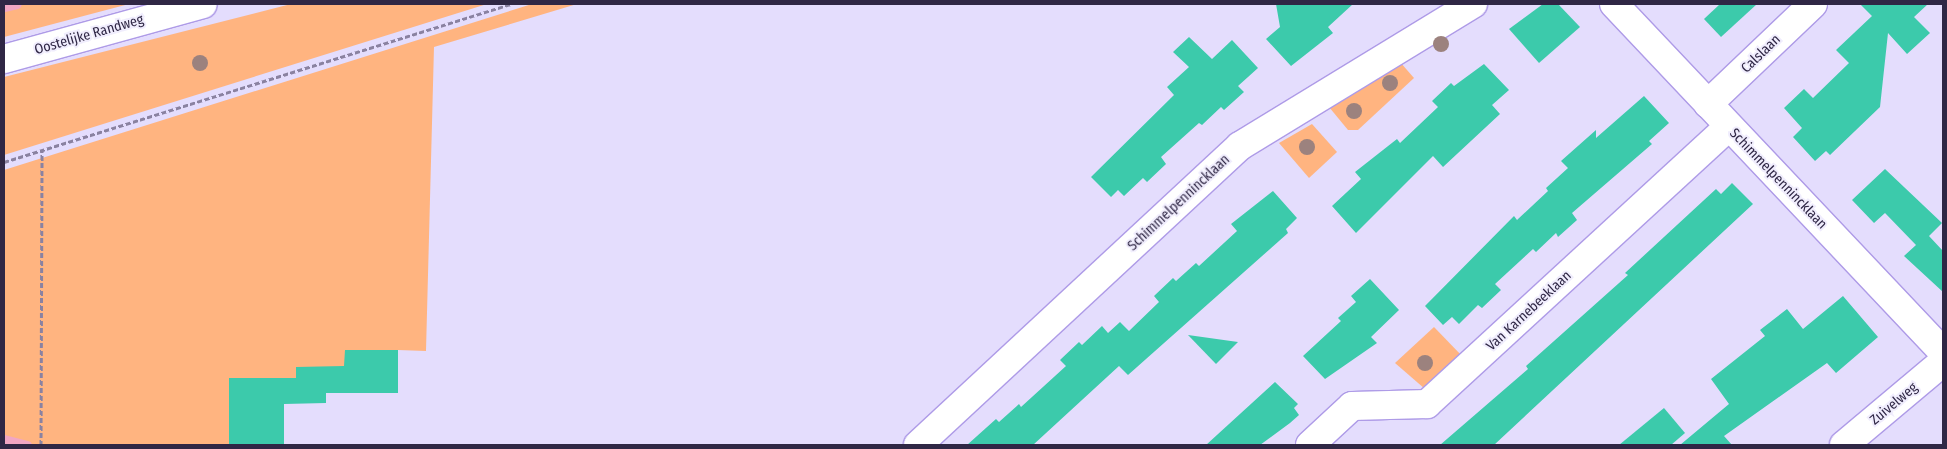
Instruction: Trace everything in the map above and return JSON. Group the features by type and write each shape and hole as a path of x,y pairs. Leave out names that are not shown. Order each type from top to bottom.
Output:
{"street":[{"name":"Oostelijke Randweg","path":"4,59 203,4"},
{"name":"Schimmelpennincklaan","path":"918,445 1240,146 1473,4"},
{"name":"Schimmelpennincklaan","path":"1614,4 1728,127 1943,352"},
{"name":"Calslaan","path":"1708,104 1813,4"},
{"name":"Van Karnebeeklaan","path":"1310,445 1352,406 1428,404 1728,127"},
{"name":"Zuivelweg","path":"1844,445 1943,362"}],"path":[{"path":"4,162 511,4"},
{"path":"41,445 42,150"}],"shaded area":[{"path":"4,4 129,4 4,37"},
{"path":"291,4 487,4 4,155 4,77"},
{"path":"532,4 577,4 434,47 426,351 398,350 367,384 261,384 258,445 4,445 4,170"},
{"path":"1400,62 1414,78 1358,130 1348,130 1329,107"},
{"path":"1312,124 1337,152 1309,178 1279,143"},
{"path":"1434,327 1463,357 1425,389 1395,363"}],"building":[{"path":"1276,4 1353,4 1328,27 1333,33 1291,66 1266,39 1280,27"},
{"path":"1543,4 1558,4 1580,27 1539,63 1509,29"},
{"path":"1720,4 1757,4 1721,37 1704,19"},
{"path":"1860,4 1928,4 1914,17 1930,33 1907,54 1888,33 1880,107 1830,155 1826,151 1815,161 1793,137 1802,128 1784,108 1804,89 1813,98 1849,63 1836,50 1872,16"},
{"path":"1189,37 1212,59 1232,40 1258,68 1238,86 1244,92 1224,110 1221,107 1202,125 1199,123 1161,157 1166,164 1147,182 1143,178 1124,196 1118,190 1111,197 1091,177 1174,95 1167,87 1189,67 1173,52"},
{"path":"1484,64 1509,90 1492,105 1500,114 1443,167 1433,156 1356,233 1332,206 1361,179 1355,172 1397,139 1400,143 1438,107 1432,101 1451,83 1454,86"},
{"path":"1644,96 1669,123 1649,141 1652,144 1572,213 1577,220 1558,237 1556,233 1536,252 1533,249 1495,284 1501,290 1482,308 1478,305 1459,324 1452,317 1443,325 1425,306 1514,216 1517,220 1548,191 1546,188 1568,168 1561,161 1596,130 1596,138"},
{"path":"1885,169 1942,223 1929,236 1943,251 1943,292 1904,256 1916,245 1885,213 1874,223 1852,200"},
{"path":"1732,183 1753,204 1494,445 1440,445 1528,369 1526,366 1628,275 1625,273 1716,189 1721,194"},
{"path":"1273,191 1297,218 1286,229 1288,233 1128,375 1119,366 1033,445 967,445 996,419 999,422 1019,404 1021,407 1066,366 1060,360 1079,342 1082,345 1102,326 1108,333 1120,322 1129,331 1159,302 1154,296 1173,278 1176,281 1196,263 1199,266 1237,231 1231,224"},
{"path":"1370,279 1399,310 1371,337 1377,343 1325,379 1303,356 1341,321 1338,318 1356,302 1351,296"},
{"path":"1843,296 1878,337 1836,373 1827,363 1724,436 1732,445 1680,445 1729,404 1711,379 1765,336 1760,330 1787,309 1803,329"},
{"path":"1188,335 1238,342 1216,364"},
{"path":"345,350 398,350 398,393 326,393 326,403 284,404 284,445 229,445 229,378 296,378 296,367 344,366"},
{"path":"1275,382 1298,404 1294,408 1299,415 1260,445 1206,445"},
{"path":"1664,408 1685,433 1671,445 1619,445"}],"waterway":[{"path":"4,7 17,4"},
{"path":"4,439 27,445"}]}
